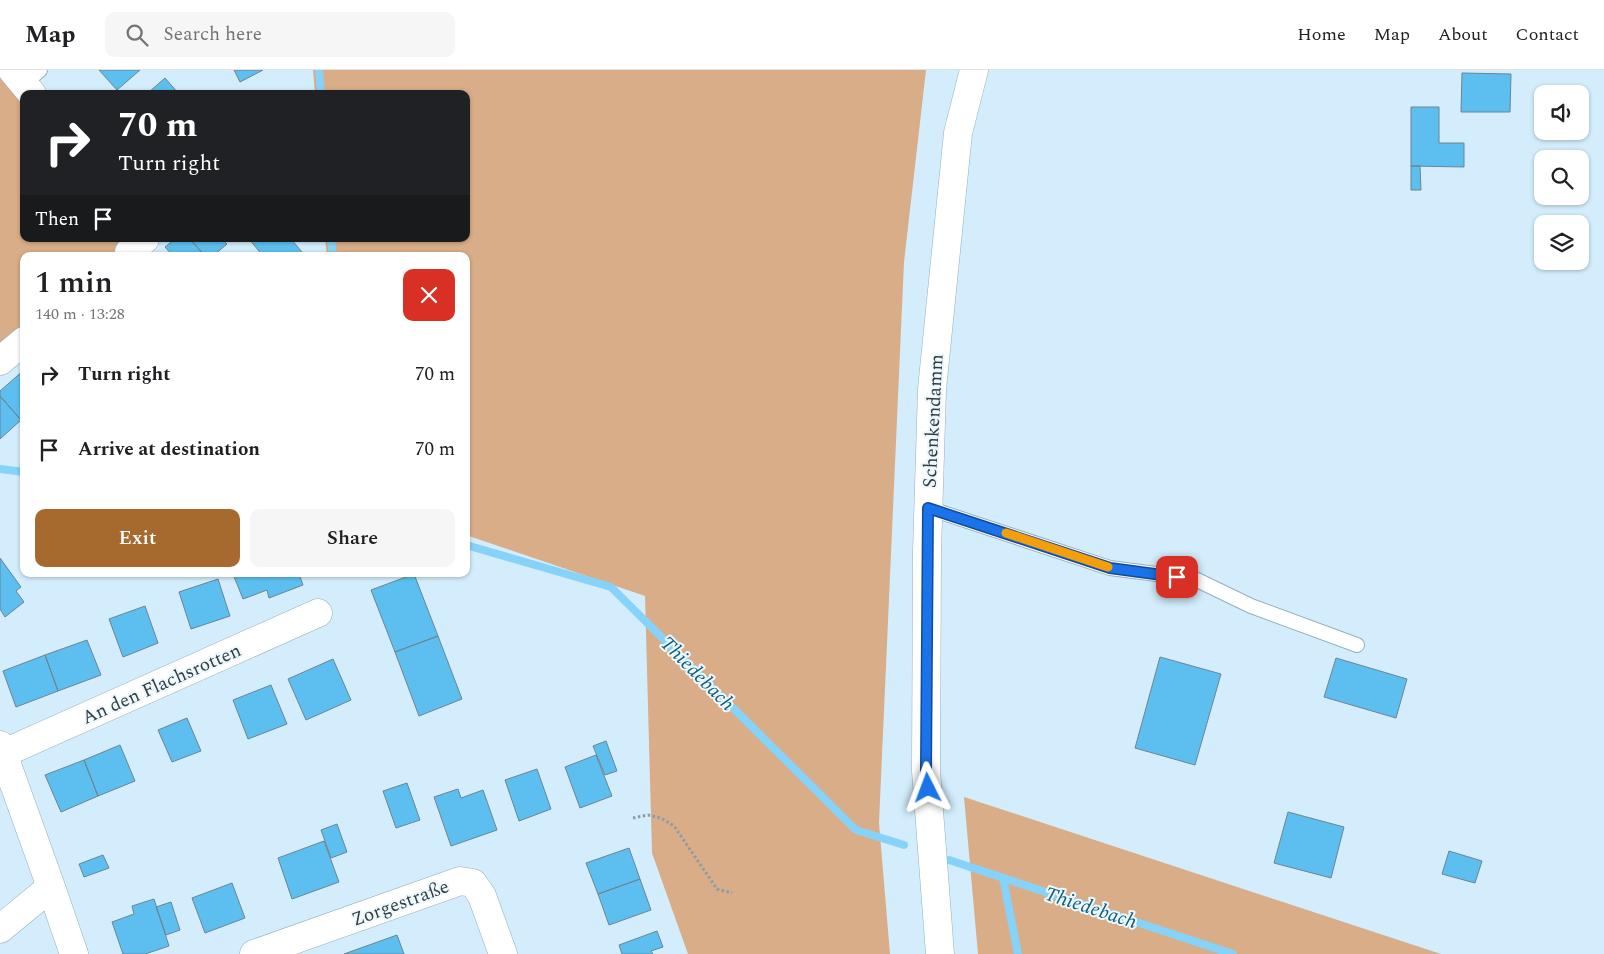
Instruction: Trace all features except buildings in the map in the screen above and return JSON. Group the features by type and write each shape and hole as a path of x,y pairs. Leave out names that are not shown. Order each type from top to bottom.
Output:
{"street":[{"name":"Schenkendamm","path":"940,954 926,771 928,508 932,389 958,133 974,70"},
{"path":"0,361 20,344"},
{"name":"An den Flachsrotten","path":"2,749 318,613"},
{"path":"2,749 74,954"},
{"name":"Zorgestraße","path":"254,954 460,881 473,883 482,896 503,954"},
{"path":"0,929 51,887"}],"lane":[{"path":"928,508 1110,568 1195,579 1251,606 1357,645"}],"path":[{"path":"633,818 648,815 661,818 674,826 716,889 732,893"}],"shaded area":[{"path":"0,70 20,90 20,242 131,242 126,252 20,252 20,342 0,348"},
{"path":"313,70 926,70 904,262 879,823 890,954 688,954 652,853 645,596 470,536 470,252 327,252 325,242 470,242 470,90 315,90"},
{"path":"964,797 1441,954 978,954"}],"waterway":[{"name":"Thiedebach","path":"319,70 321,90"},
{"name":"Thiedebach","path":"331,242 333,252"},
{"path":"0,469 20,472"},
{"name":"Thiedebach","path":"470,546 611,587 856,830 904,845"},
{"name":"Thiedebach","path":"949,860 1233,954"},
{"path":"1003,878 1018,954"}],"slow traffic":[{"path":"1006,533 1108,567"}],"route":[{"path":"928,788 926,771 928,508 1110,568 1177,577"}]}
